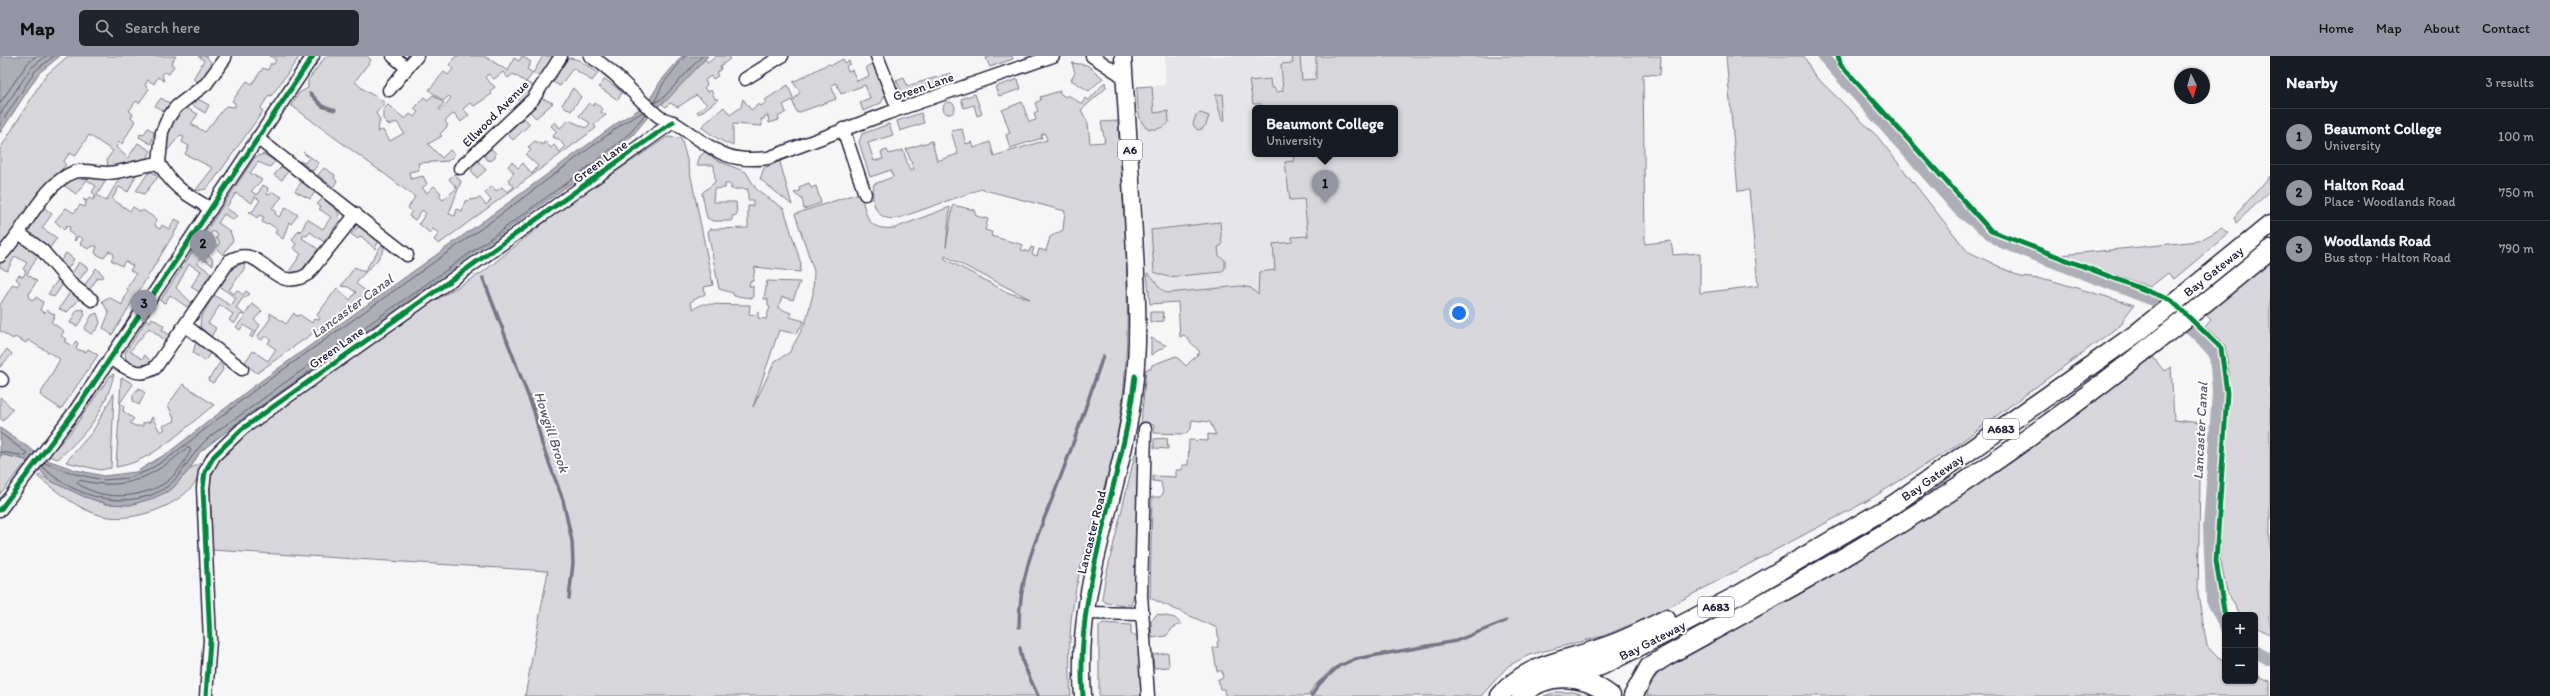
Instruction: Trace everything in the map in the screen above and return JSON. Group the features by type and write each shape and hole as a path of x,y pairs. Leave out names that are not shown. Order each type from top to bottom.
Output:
{"highway":[{"name":"Bay Gateway","path":"1520,696 1541,683 1601,666 1740,594 1864,523 2137,333 2270,225"},
{"name":"Bay Gateway","path":"1633,696 1649,667 1664,657 1807,580 1910,517 1976,474 2150,347 2270,250"},
{"path":"1500,696 1513,683 1528,672 1605,647 1638,633 1864,523"},
{"path":"1562,678 1590,682 1611,696"}],"main road":[{"name":"Lancaster Road","path":"1083,696 1082,651 1084,613 1097,549 1128,430 1136,362 1138,303 1123,56"}],"street":[{"path":"0,510 31,470 110,358 313,56"},
{"path":"393,56 407,68"},
{"path":"389,90 416,56"},
{"name":"Ellwood Avenue","path":"460,168 533,99 561,56"},
{"name":"Green Lane","path":"590,56 610,68 658,117 673,122 726,156 750,160 768,158 898,109 1053,56"},
{"path":"745,79 782,56"},
{"path":"877,56 898,109"},
{"path":"1092,56 1124,77"},
{"path":"211,209 182,192 170,181 159,163 162,132 168,118 176,107 206,84 225,58"},
{"name":"Green Lane","path":"206,696 210,640 202,488 205,472 214,456 242,429 281,400 421,300 483,260 673,122"},
{"path":"843,129 865,194"},
{"path":"257,138 356,214 399,253"},
{"path":"0,256 20,234 43,198 63,178 84,170 109,173 159,163"},
{"path":"110,358 132,372 149,372 156,368 229,262 238,256 247,255 282,280 300,279 308,274 356,214"},
{"path":"20,234 42,250 72,285 92,300"},
{"path":"186,326 235,368"},
{"path":"1145,429 1142,614 1148,696"},
{"path":"1084,613 1142,614"}],"shaded area":[{"path":"68,56 176,56 171,64 174,66 169,74 165,72 162,75 164,81 158,77 154,84 148,80 145,85 149,89 139,103 136,101 129,111 133,114 131,117 135,121 122,144 119,142 116,147 128,158 138,143 151,151 147,158 108,169 107,159 113,151 89,135 75,156 70,153 63,162 66,165 41,190 0,250 0,149 45,76"},
{"path":"198,56 206,56 213,65 201,84 193,79 204,60"},
{"path":"270,56 300,56 271,96 269,95 260,109 263,111 214,180 206,189 195,191 213,168 185,154 189,146 182,142 184,137 180,135 167,151 166,133 171,122 184,107 198,114 191,124 205,132 226,106 235,107 235,103 232,101 247,81 252,84 263,68 268,70 271,63 273,65 276,60"},
{"path":"326,56 367,56 371,60 355,81 365,90 385,103 376,113 380,120 377,132 383,130 390,141 404,133 397,122 389,125 383,119 383,110 388,105 405,119 410,114 414,117 418,112 414,109 424,97 428,100 433,95 444,103 439,109 441,110 451,98 449,96 443,101 429,90 444,72 448,75 453,69 449,65 456,56 484,56 508,71 514,58 519,61 522,56 531,62 527,69 533,73 526,82 513,74 508,78 503,72 494,79 488,74 485,78 495,87 490,91 492,94 474,106 470,103 463,109 469,115 461,122 454,113 445,121 448,126 440,134 442,136 428,144 442,158 450,150 455,155 448,161 418,163 419,170 409,172 411,179 423,176 427,184 422,188 427,193 434,186 441,193 439,196 443,200 457,188 449,179 454,174 461,181 449,214 455,216 457,209 462,211 465,201 480,198 486,205 491,200 485,193 492,186 496,191 502,187 507,192 514,187 508,180 514,173 508,166 512,162 518,168 523,163 532,174 538,166 526,155 531,150 528,147 535,141 543,145 544,141 551,148 554,145 560,152 565,147 559,139 552,137 557,132 551,126 555,122 560,128 569,120 586,128 590,123 579,116 589,103 593,106 595,103 603,109 601,112 606,115 594,124 596,128 439,244 434,240 439,233 433,229 430,233 419,224 426,213 422,210 415,220 409,216 412,211 408,208 415,197 291,105 299,93 308,88 308,80"},
{"path":"543,56 553,56 541,77 533,73"},
{"path":"716,56 729,56 730,59 720,66 721,69 716,73 718,76 713,79 711,76 705,80 707,85 704,88 708,92 711,90 715,99 718,99 716,101 699,114 697,112 707,104 696,95 678,107 670,103 666,107 662,104 705,59 708,63"},
{"path":"992,56 1012,56 1013,59 990,67 986,58"},
{"path":"1165,56 1488,56 1491,97 1259,295 1251,288 1241,286 1169,293 1161,290 1152,276 1147,273 1137,87 1165,85"},
{"path":"1292,56 1300,56 1302,80 1316,79 1316,56 1661,56 1660,75 1643,74 1645,244 1671,241 1673,255 1700,253 1700,293 1758,286 1749,190 1738,191 1726,56 1804,56 1814,75 1877,136 1967,251 2021,277 2050,280 2134,305 2122,321 2123,323 1954,447 1867,501 1650,617 1603,636 1529,655 1508,666 1481,696 1312,696 1334,667 1314,686 1308,696 1228,696 1225,695 1224,689 1220,689 1218,679 1223,678 1222,671 1217,671 1213,648 1218,647 1217,642 1219,641 1217,628 1150,598 1152,497 1160,497 1163,494 1161,482 1153,481 1153,476 1176,477 1176,470 1182,470 1182,465 1188,465 1189,440 1208,441 1208,434 1216,435 1210,422 1192,420 1191,428 1185,434 1154,433 1154,425 1141,424 1146,369 1151,369 1152,365 1176,356 1186,366 1200,352 1184,335 1180,337 1178,302 1150,304 1147,273 1153,277 1161,289 1168,293 1241,286 1251,288 1258,295 1259,272 1275,270 1273,244 1292,242 1292,237 1308,236 1304,199 1290,200 1285,162 1294,161 1293,157 1398,157 1398,105 1253,104 1249,81 1270,79 1271,88 1275,88 1276,92 1283,91 1281,64 1293,63"},
{"path":"570,58 579,60 598,73 592,81 573,68 560,86 553,82 566,61"},
{"path":"843,59 845,63 849,61 850,64 846,66 848,71 852,70 857,81 869,76 866,67 873,64 885,95 881,103 863,111 860,102 870,98 865,85 841,94 836,83 831,85 836,99 797,113 792,100 783,105 786,112 778,117 779,120 769,123 768,116 765,116 764,119 761,119 762,126 733,124 733,146 718,139 701,127 724,107 730,115 741,107 743,99 751,110 759,104 761,106 767,102 765,100 788,85 794,100 800,92 793,82 828,64 832,65"},
{"path":"1072,63 1087,65 1103,78 1089,91 1071,80 1075,73"},
{"path":"951,73 953,79 909,94 902,92 896,80 904,77 907,86"},
{"path":"605,79 622,92 618,100 599,87"},
{"path":"1018,79 1021,89 999,96 995,87"},
{"path":"526,82 535,87 521,102 514,96 523,88"},
{"path":"1105,82 1106,88 1081,110 1088,123 1090,143 1105,142 1101,122 1118,121 1127,273 1126,349 1124,387 1119,425 1109,472 1081,565 1072,612 1070,633 1071,696 525,696 548,571 212,550 210,479 220,456 237,440 287,401 417,311 483,272 560,210 667,137 681,138 689,167 713,285 704,287 705,294 690,302 693,309 703,304 750,305 749,314 755,315 758,312 758,318 766,319 770,307 768,306 768,299 764,299 767,281 800,282 793,300 782,297 778,308 791,313 790,317 804,321 796,334 779,330 753,407 775,361 789,353 798,337 806,321 813,294 814,271 795,214 855,194 861,195 867,216 874,225 886,228 895,228 950,207 946,247 953,205 974,210 976,216 988,219 985,230 992,232 991,236 1023,245 1021,250 1029,252 1031,247 1034,248 1032,254 1037,256 1039,249 1046,251 1050,237 1063,230 1065,211 981,189 899,218 891,219 885,217 876,210 874,204 874,184 893,177 891,170 870,177 859,142 862,134 889,124 893,135 868,143 874,161 883,159 881,152 887,150 889,154 903,150 910,171 914,169 906,149 932,141 937,161 958,154 951,131 962,129 966,144 972,142 974,148 990,142 994,156 1047,140 1045,133 1041,135 1042,138 1010,148 1006,135 1010,133 1002,110 1022,102 1029,122 1036,120 1034,113 1038,111 1035,103 1041,100 1040,97 1060,91 1059,93 1066,97 1068,95 1082,104 1085,98 1089,100","holes":["945,256 1030,299 1009,293 945,259"]},
{"path":"1152,86 1154,113 1168,111 1169,122 1164,127 1156,129 1149,129 1144,126 1138,107 1137,87"},
{"path":"573,88 581,97 571,111 562,105"},
{"path":"975,94 982,114 977,116 974,105 964,108 961,99"},
{"path":"1223,94 1225,120 1222,120 1215,95"},
{"path":"161,98 172,105 167,113 155,106"},
{"path":"196,98 209,105 205,113 189,103"},
{"path":"541,98 553,103 536,118 529,111"},
{"path":"949,102 953,104 955,108 953,112 949,114 945,112 943,108 945,104"},
{"path":"921,113 924,123 900,131 897,121"},
{"path":"1201,113 1209,116 1206,125 1202,129 1197,130 1193,124 1196,115"},
{"path":"523,117 530,124 513,140 506,133"},
{"path":"148,128 154,132 151,144 139,137 140,134 143,135"},
{"path":"490,149 494,151 496,155 494,159 490,161 486,159 484,155 486,151"},
{"path":"303,152 319,163 313,171 299,161 305,163 309,158"},
{"path":"705,152 718,161 746,172 756,189 784,209 801,264 800,272 755,267 753,281 750,281 749,286 753,286 753,298 734,296 733,293 719,289 708,232 710,229 748,228 748,206 753,206 753,200 748,200 748,189 731,189 731,184 725,184 725,188 714,189 713,202 736,202 737,215 732,216 732,221 713,221 707,218 702,193 715,182 714,165 697,165 700,156"},
{"path":"264,154 275,161 270,167 258,162 250,173 262,180 251,191 257,195 263,185 268,188 267,194 269,195 273,192 282,197 272,208 276,211 275,214 279,217 286,207 298,215 291,224 289,222 283,239 275,233 277,229 268,223 267,225 262,222 264,217 259,215 257,218 249,212 253,211 260,200 255,197 252,203 236,193 226,208 238,216 233,220 224,214 218,223 230,231 233,240 223,255 216,248 220,242 216,238 218,235 213,231 201,245 201,249 212,258 213,265 201,258 197,263 211,273 199,292 191,287 201,271 189,264 176,288 191,302 187,307 170,295 165,303 160,301 255,157"},
{"path":"477,160 486,170 477,178 471,170"},
{"path":"780,161 792,205 760,179 764,168"},
{"path":"282,166 288,171 282,180 274,175"},
{"path":"324,168 335,175 334,178 337,181 333,187 318,175"},
{"path":"130,172 131,175 136,175 128,192 119,187 112,199 130,211 133,207 141,212 143,210 156,219 155,226 160,229 162,225 169,229 175,219 181,222 112,335 103,328 109,313 102,301 109,297 122,305 128,290 127,288 136,274 130,270 133,266 125,261 122,266 111,260 114,254 109,251 103,258 95,253 97,246 93,246 88,249 80,244 83,239 78,236 75,241 74,240 76,237 69,232 70,227 67,226 64,230 55,221 66,208 74,213 80,205 85,207 86,202 83,199 87,201 89,198 93,200 96,195 92,192 96,186 87,180 76,194 62,184 81,175 108,177 97,195 106,201 122,174"},
{"path":"153,172 158,177 144,194 136,191 148,173"},
{"path":"2270,176 2270,191 2236,223 2234,217"},
{"path":"302,181 315,192 310,199 295,191"},
{"path":"809,183 811,188 816,186 821,203 804,209 802,199 794,193 800,191 799,187"},
{"path":"323,198 338,211 340,220 324,242 310,232 307,236 304,235 302,238 318,249 301,271 288,273 301,254 293,248 296,244 292,240 299,230 301,232 307,219 323,229 331,217 319,209 321,207 317,204"},
{"path":"42,206 52,214 42,228 57,238 49,249 28,234 30,224"},
{"path":"1220,222 1222,245 1218,247 1219,256 1225,260 1225,268 1222,272 1168,277 1154,272 1151,230"},
{"path":"358,227 362,227 379,240 375,249 361,236 358,239 351,234"},
{"path":"2222,228 2229,233 2174,279 2168,273 2150,287 2061,255 2199,241"},
{"path":"21,243 28,245 38,256 27,274 37,281 29,293 30,299 34,300 36,297 43,302 40,310 44,313 47,310 55,315 51,322 64,331 61,336 66,339 64,341 72,346 76,341 78,343 76,349 86,352 88,349 98,355 61,409 40,395 60,359 28,340 26,343 15,337 13,339 0,331 0,305 13,284 17,286 20,282 16,279 19,275 23,277 26,271 23,269 27,263 15,256 7,271 0,267 0,261"},
{"path":"383,243 384,249 382,254 356,284 369,293 257,373 244,363 253,351 268,361 276,349 268,344 270,339 265,336 262,340 257,337 270,319 270,313 286,324 294,313 296,316 300,315 312,323 314,319 319,320 320,318 317,315 337,288 350,300 356,292 348,287 341,286 355,267 364,272"},
{"path":"66,253 74,259 67,270 59,263"},
{"path":"2270,260 2270,635 2258,628 2258,612 2238,612 2227,591 2220,558 2229,373 2225,345 2205,327 2211,320 2205,314"},
{"path":"79,262 88,268 77,283 70,277"},
{"path":"245,262 244,269 229,290 234,294 237,290 243,295 246,291 250,294 242,299 236,308 245,315 252,304 262,311 254,320 260,325 252,338 250,336 253,331 243,325 240,330 236,327 245,316 241,314 234,324 229,320 233,314 220,305 208,323 216,328 211,337 200,327 201,317 214,295 231,306 236,298 220,287 233,268"},
{"path":"96,268 104,276 101,278 98,277 90,289 86,290 83,288"},
{"path":"59,278 63,284 54,297 48,294"},
{"path":"72,289 82,297 67,312 59,309"},
{"path":"83,309 85,315 77,326 70,323 77,310"},
{"path":"1150,312 1163,312 1164,321 1150,322"},
{"path":"97,313 100,323 97,329 91,334 84,329 92,315"},
{"path":"152,318 164,326 162,330 170,335 166,341 149,328 130,351 142,359 145,355 151,362 144,366 135,366 126,359 125,353 146,320 150,322"},
{"path":"1151,338 1165,345 1167,345 1151,355"},
{"path":"196,341 210,353 205,361 193,353"},
{"path":"7,349 12,354 0,367 0,359"},
{"path":"2153,357 2164,371 2171,367 2174,420 2201,423 2198,594 2207,646 2222,660 2222,684 2258,684 2258,676 2270,681 2270,696 1647,696 1652,682 1658,673 1669,662 2043,438"},
{"path":"221,361 223,370 213,383 208,380"},
{"path":"114,374 106,400 94,421 86,431 58,459 48,456 70,433 110,376"},
{"path":"123,378 133,384 120,403 124,406 123,411 134,419 130,423 135,426 143,426 143,423 150,422 152,417 160,432 165,429 163,426 175,421 168,405 183,384 214,405 156,451 130,464 116,467 121,379"},
{"path":"139,388 145,393 139,405 133,401 133,395"},
{"path":"114,393 111,468 100,470 66,462 93,431"},
{"path":"0,397 13,409 3,421 0,418"},
{"path":"1139,438 1141,439 1137,594 1134,594 1131,605 1106,603 1102,599 1105,580"},
{"path":"1167,438 1168,449 1154,448 1154,439"},
{"path":"4,455 26,460 27,465 23,466 0,494 0,456"},
{"path":"204,461 198,478 191,488 181,497 156,510 128,517 115,518 103,516 85,509 69,500 38,477 39,475 85,497 107,504 130,505 171,490 190,469"},
{"path":"1157,614 1175,618 1181,624 1174,627 1166,636 1152,638 1151,621"},
{"path":"1103,623 1131,625 1131,635 1139,635 1143,696 1099,696 1099,627"},
{"path":"1168,653 1169,667 1154,668 1153,655"},
{"path":"1556,692 1574,692 1587,696 1544,696"}],"water":[{"path":"0,56 60,56 39,73 0,133"},
{"path":"682,56 708,56 667,100 655,108 633,135 601,162 249,414 200,452 190,469 171,490 154,498 130,505 107,504 85,497 48,480 40,470 26,460 4,455 0,456 0,428 47,460 76,470 104,476 136,472 169,452 254,386 620,121 641,108 650,99 660,82"}],"waterway":[{"name":"Lancaster Canal","path":"1823,56 1960,211 2001,242 2161,303 2198,335 2215,354 2218,392 2209,528 2212,600 2222,620"},
{"path":"310,93 322,106 335,110"},
{"name":"Howgill Brook","path":"483,278 534,411 542,444 563,500 572,541 573,563 569,598"},
{"path":"1019,627 1023,588 1032,552 1071,450 1103,356"},
{"path":"1311,696 1319,684 1339,666 1355,659 1456,641 1506,621"},
{"path":"1020,648 1023,663 1038,696"},
{"name":"Lancaster Canal","path":"2258,653 2270,660"}],"cycle path":[{"path":"0,510 75,411 313,56"},
{"path":"1838,56 1841,65 1991,231 2171,300 2221,348 2227,393 2216,561 2224,612"},
{"path":"206,696 210,640 203,488 205,472 214,456 242,429 673,122"},
{"path":"1083,696 1082,655 1092,574 1121,456 1135,376"}],"place":[{"name":"Beaumont College","path":"1325,203"},
{"name":"Halton Road","path":"203,263"},
{"name":"Woodlands Road","path":"144,323"}]}
